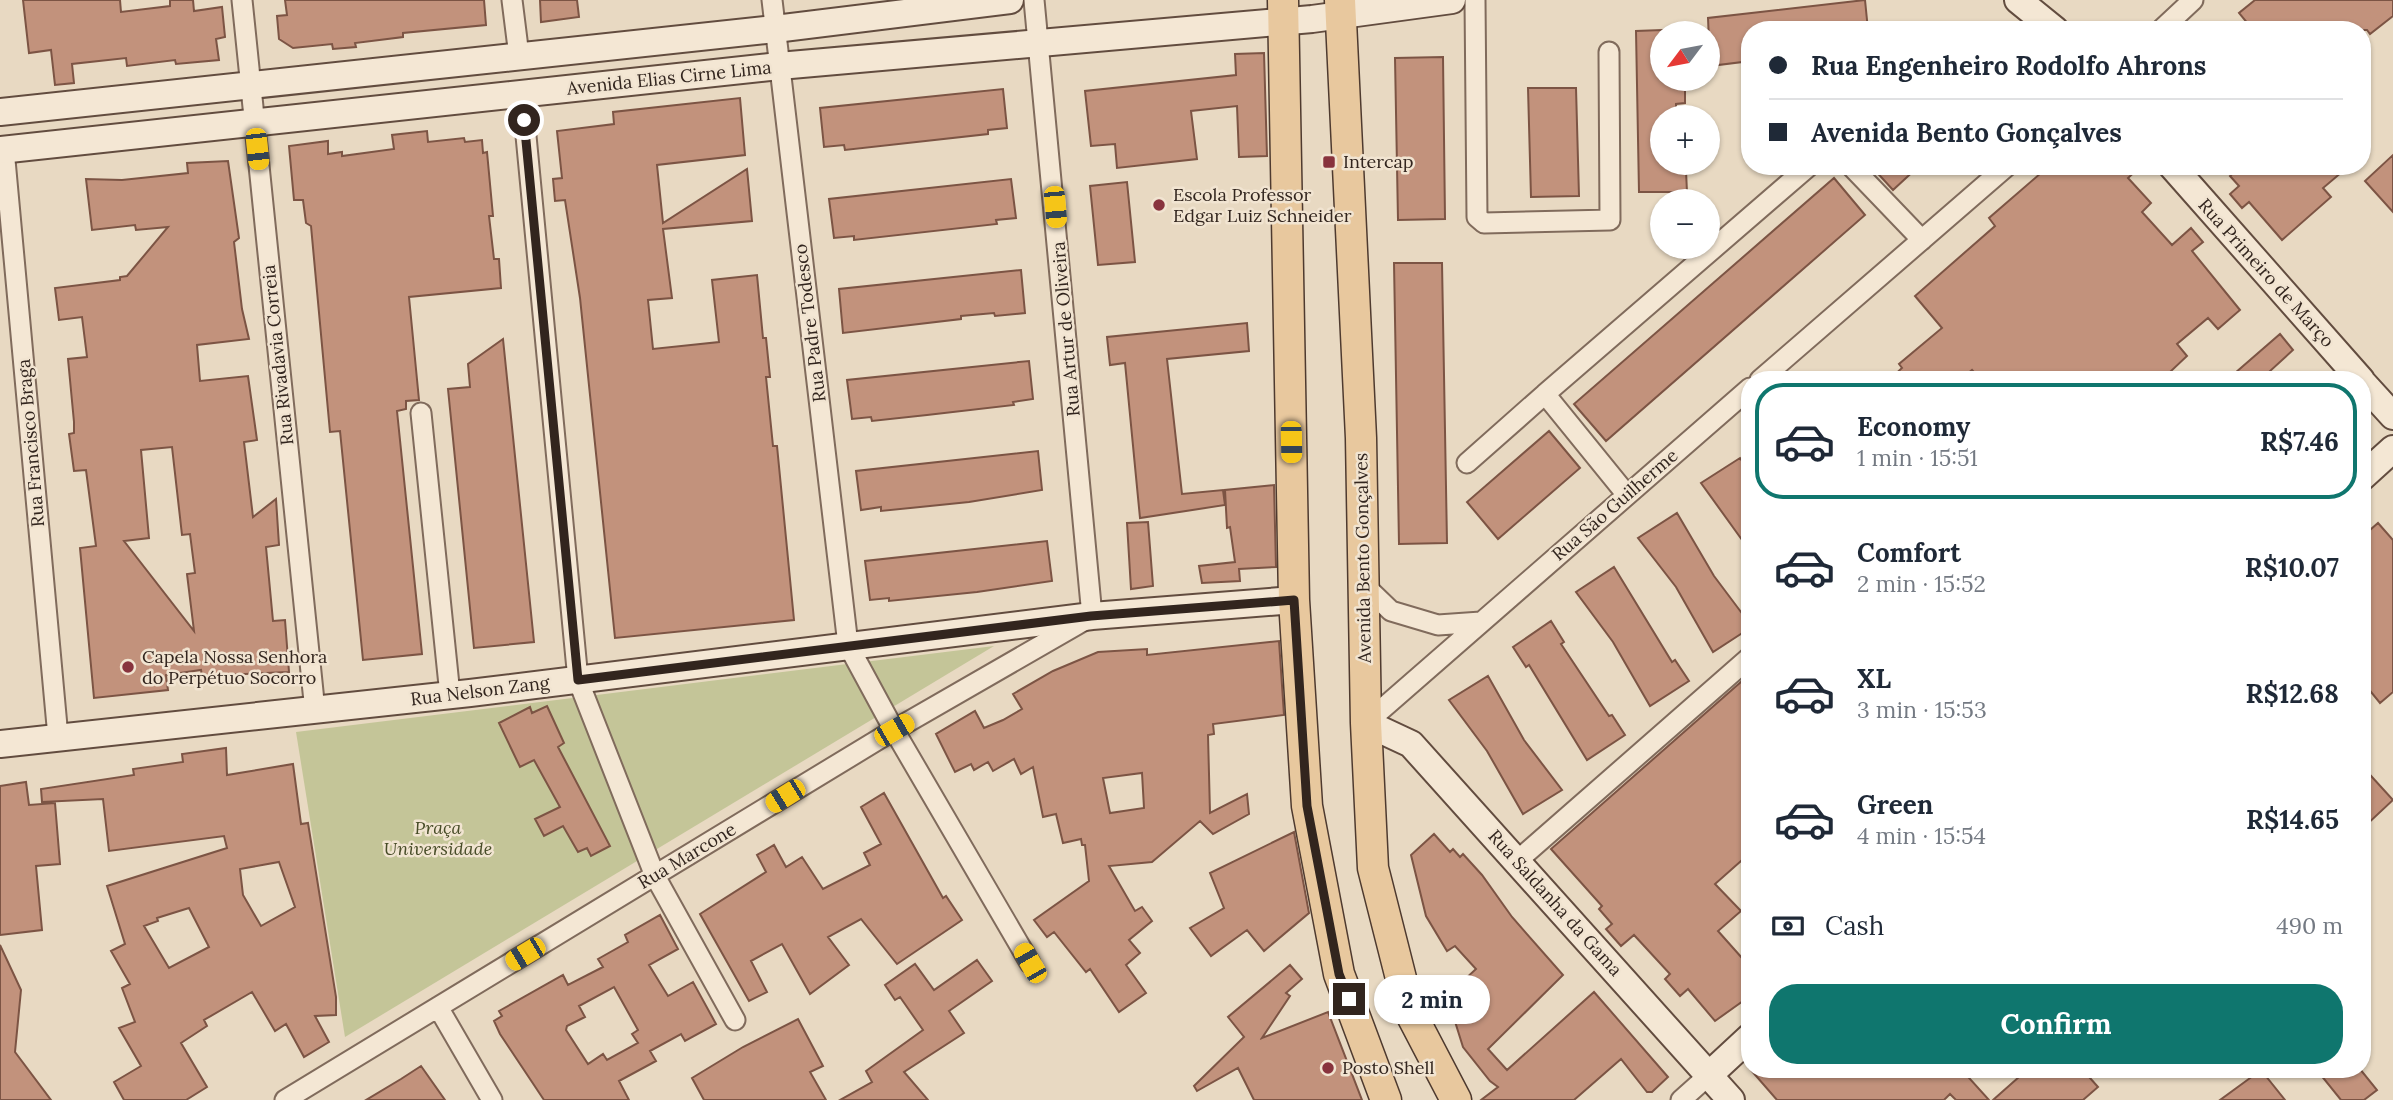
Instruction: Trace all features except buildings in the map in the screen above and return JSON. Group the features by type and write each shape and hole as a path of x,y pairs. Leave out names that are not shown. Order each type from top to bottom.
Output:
{"main road":[{"name":"Avenida Bento Gonçalves","path":"1340,8 1361,438 1366,723 1373,868 1409,1010 1456,1100"},
{"path":"1283,10 1294,600 1307,806 1339,974 1386,1100"}],"street":[{"name":"Rua Rivadavia Correia","path":"242,0 315,711"},
{"path":"512,0 519,57"},
{"name":"Rua Padre Todesco","path":"772,0 848,645"},
{"path":"0,105 0,111 775,29 1010,0"},
{"name":"Rua Artur de Oliveira","path":"1034,0 1091,616"},
{"path":"1340,8 1452,0"},
{"path":"1475,0 1477,216 1484,223 1610,220 1609,52"},
{"path":"2018,0 2044,21"},
{"path":"2171,21 2193,0"},
{"name":"Avenida Elias Cirne Lima","path":"2,149 779,66 1040,43 1283,10 1340,8"},
{"path":"522,94 578,680 655,876 735,1020"},
{"name":"Rua Francisco Braga","path":"2,149 58,737"},
{"path":"1467,463 1799,175"},
{"path":"1860,175 1922,240"},
{"path":"1770,371 1997,175"},
{"name":"Rua Primeiro de Março","path":"2180,175 2353,371"},
{"name":"Rua Primeiro de Março","path":"2371,391 2393,416"},
{"path":"1545,394 1627,495"},
{"name":"Rua São Guilherme","path":"1366,723 1741,396"},
{"path":"421,413 450,695"},
{"path":"2371,469 2393,449"},
{"path":"1363,584 1391,611 1438,625 1481,622"},
{"name":"Rua Nelson Zang","path":"0,744 315,711 1091,616 1294,600"},
{"name":"Rua Marcone","path":"285,1100 894,730 1091,616"},
{"path":"848,645 894,730 1030,963"},
{"path":"1517,861 1741,665"},
{"name":"Rua Saldanha da Gama","path":"1366,723 1411,744 1731,1100"},
{"path":"438,1007 492,1100"},
{"path":"1681,1100 1741,1045"}],"green space":[{"name":"Praça Universidade","path":"994,646 345,1037 296,732"}],"place":[{"name":"Intercap","path":"1329,162"},
{"name":"Escola Professor Edgar Luiz Schneider","path":"1159,205"},
{"name":"Capela Nossa Senhora do Perpétuo Socorro","path":"128,667"},
{"name":"Posto Shell","path":"1328,1068"}],"route":[{"path":"524,120 578,680 1091,616 1294,600 1307,806 1332,924 1339,974 1349,999"}]}
